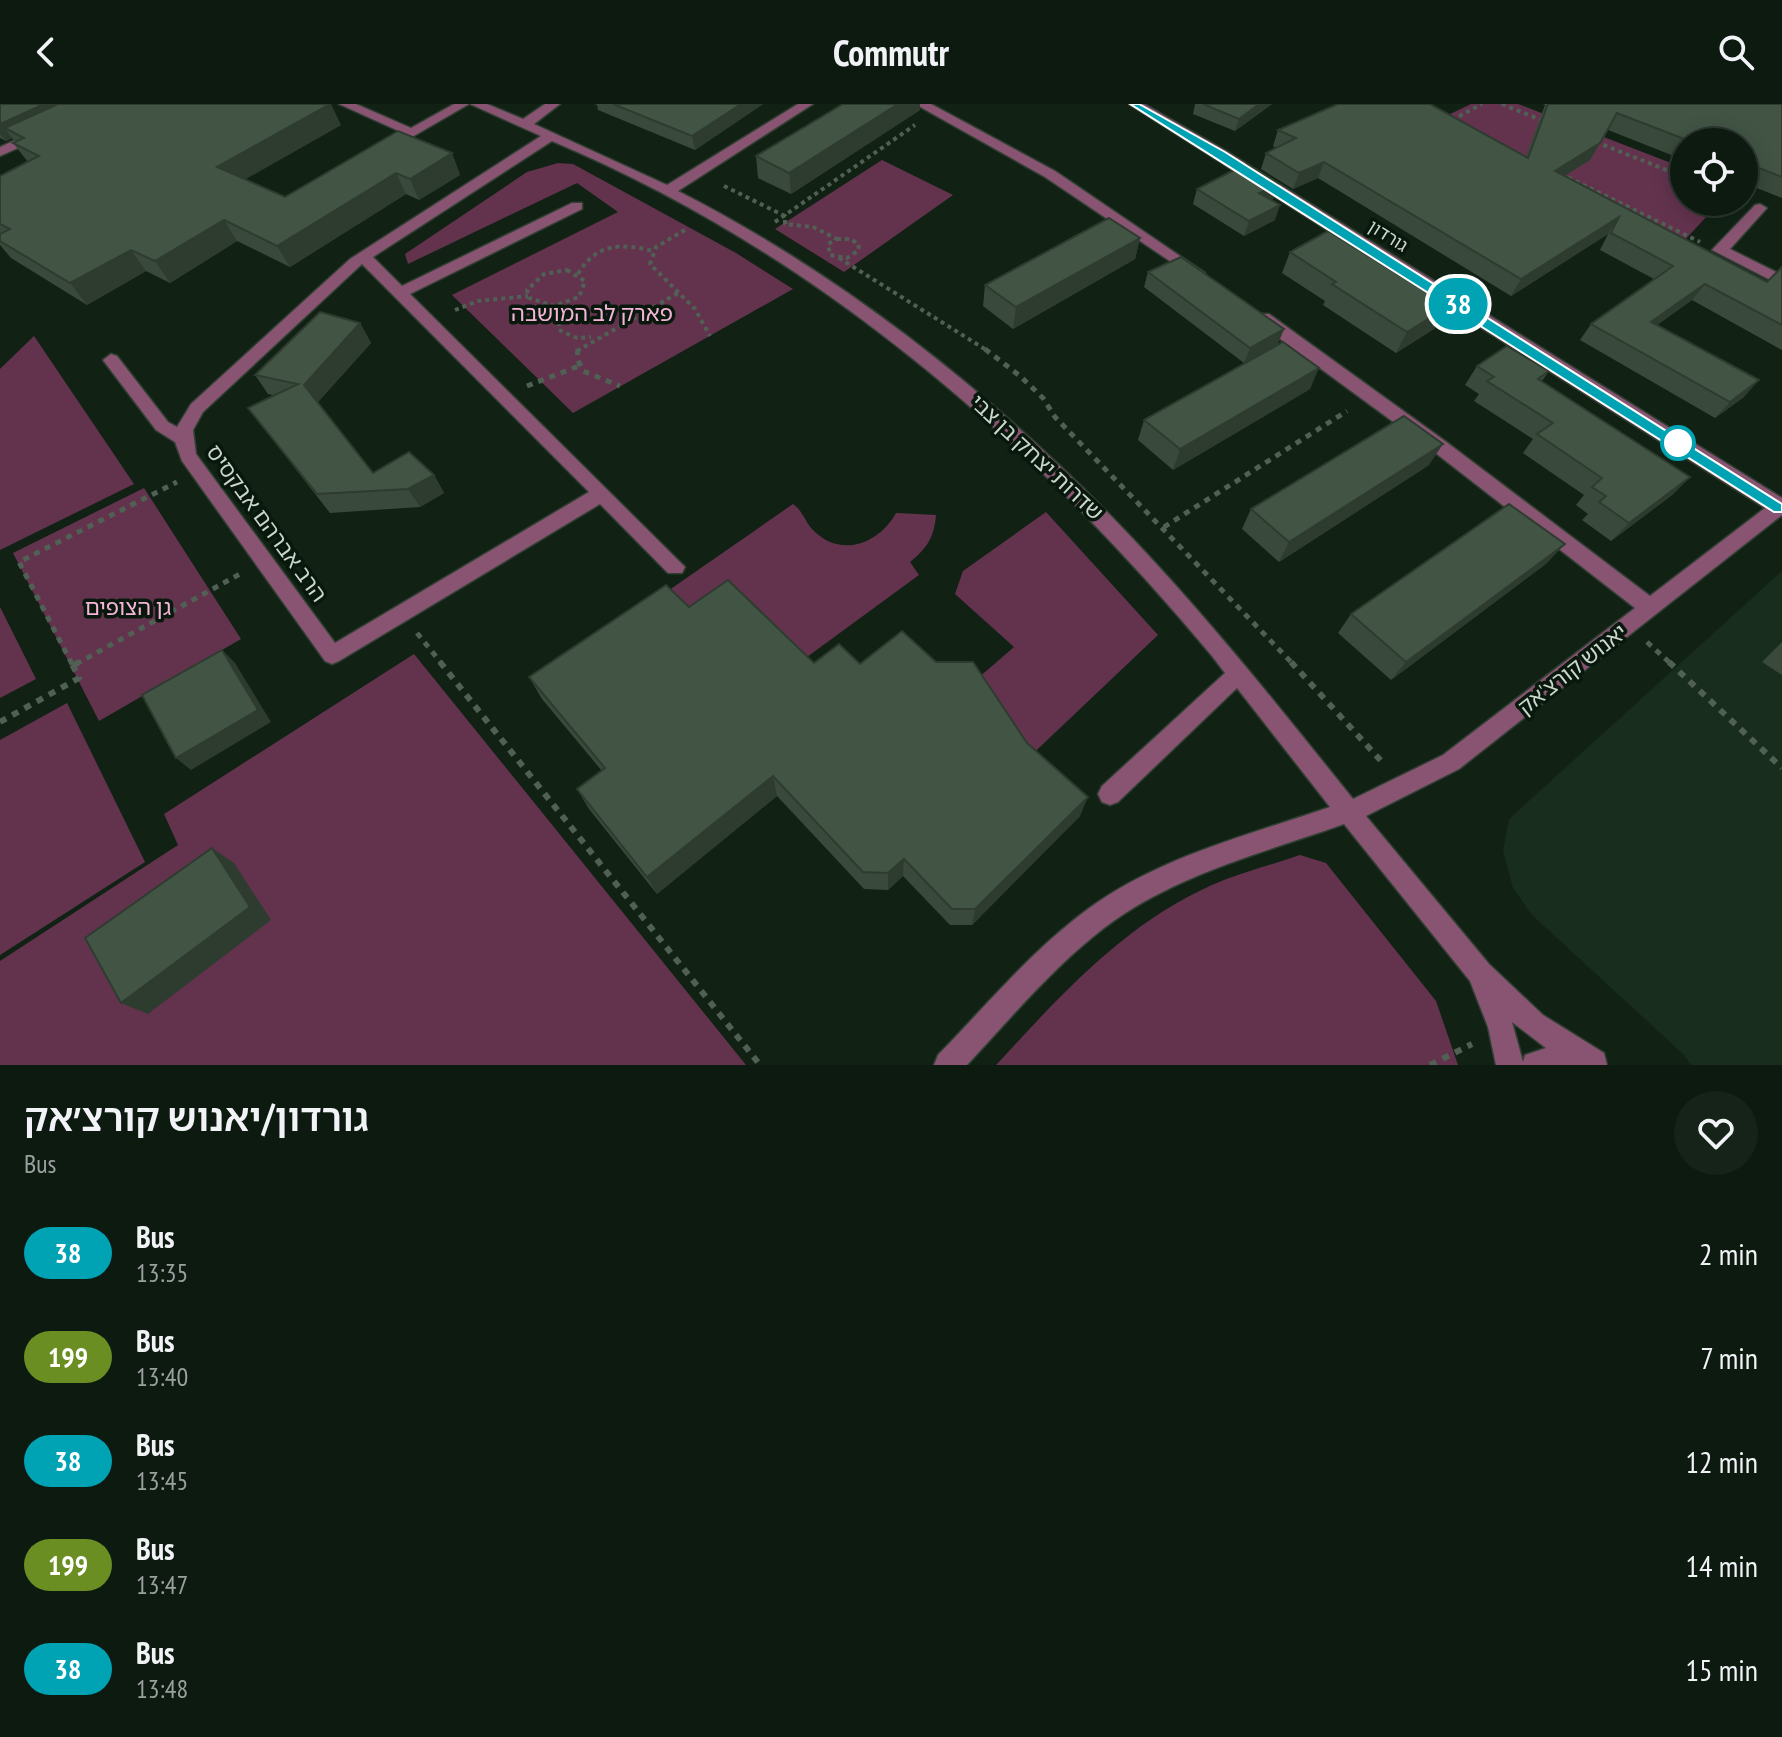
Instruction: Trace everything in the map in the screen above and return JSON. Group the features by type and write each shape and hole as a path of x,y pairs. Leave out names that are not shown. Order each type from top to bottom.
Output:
{"street":[{"path":"345,104 412,133 463,104"},
{"name":"שדרות יצחק בן צבי","path":"476,104 526,123 669,190 753,237 872,316 1003,422 1137,555 1238,674 1471,962 1534,1024 1597,1064"},
{"path":"526,123 554,104"},
{"path":"669,190 807,104"},
{"name":"גורדון","path":"1144,106 1781,506"},
{"path":"928,108 1084,195 1215,285"},
{"path":"0,152 45,131"},
{"name":"הרב אברהם אבקסיס","path":"552,135 363,256 318,293 197,408 187,423 183,438 186,451 199,471 332,655 601,494"},
{"path":"400,293 577,206"},
{"path":"1760,208 1720,250 1782,281"},
{"path":"363,256 675,567"},
{"path":"1254,312 1371,396 1650,608"},
{"path":"111,360 162,426 183,438"},
{"name":"יאנוש קורצ'אק","path":"948,1065 1069,939 1129,896 1190,866 1349,811 1405,787 1462,754 1781,506"},
{"path":"1110,794 1238,674"},
{"name":"שדרות יצחק בן צבי","path":"1471,962 1501,1029 1510,1065"},
{"path":"1535,1065 1555,1058 1597,1064"}],"path":[{"path":"1465,126 1451,120 1482,104"},
{"path":"1502,104 1558,126"},
{"path":"753,237 928,108"},
{"path":"1586,138 1670,171"},
{"path":"1561,174 1720,250"},
{"path":"710,336 695,309 650,264 653,251 671,237 714,215"},
{"path":"839,258 858,252 857,242 844,238 829,243 827,252 900,291 980,346 1045,398 1055,417 1164,527 1405,787"},
{"path":"578,274 595,251 606,246 620,243 653,251"},
{"path":"427,320 478,301 528,296 538,304 559,306 572,302 584,291 586,283 578,274 559,270 541,275 530,285 528,296"},
{"path":"620,386 598,380 579,366 577,349 593,337 678,293"},
{"path":"559,306 559,330 577,338 593,337"},
{"path":"502,395 579,366"},
{"path":"1164,527 1371,396"},
{"path":"0,722 79,678 19,562 199,471"},
{"path":"73,666 264,560"},
{"path":"401,613 760,1065"},
{"path":"1628,625 1782,768"},
{"path":"1430,1065 1501,1029"}],"shaded area":[{"path":"1782,571 1782,1065 1691,1065 1683,1054 1532,915 1513,888 1503,851 1509,819"}],"green space":[{"path":"1471,104 1518,104 1670,163 1670,216 1707,216 1682,243 1440,119"},
{"path":"882,160 953,195 844,272 775,229"},
{"name":"פארק לב המושבה","path":"558,163 573,164 736,253 793,289 573,413 452,295 618,212 577,183 408,264 405,254 527,172"},
{"path":"34,336 134,484 0,550 0,369"},
{"name":"גן הצופים","path":"144,488 241,639 99,721 13,553"},
{"path":"793,504 823,538 846,545 858,544 880,533 896,513 936,515 929,542 910,562 919,575 796,665 695,631 662,595"},
{"path":"1046,512 1158,635 1022,764 970,685 1014,647 955,594 963,571"},
{"path":"0,607 36,679 0,698"},
{"path":"414,654 746,1065 0,1065 0,961 178,845 164,814"},
{"path":"67,703 145,862 0,955 0,740"},
{"path":"1300,855 1326,863 1436,1001 1458,1065 996,1065 1069,988 1150,920 1212,885"}],"building":[{"path":"0,104 44,104 0,124"},
{"path":"58,104 330,104 217,167 285,197 398,131 452,153 410,179 396,173 277,246 224,220 155,261 131,250 70,283 0,241 0,234 10,229 0,224 0,176 39,156 13,143 24,138 5,128"},
{"path":"613,104 741,104 692,136"},
{"path":"843,104 898,104 789,173 756,156"},
{"path":"1203,104 1259,104 1239,119"},
{"path":"1338,104 1430,104 1528,158 1548,104 1782,104 1782,177 1758,168 1758,128 1670,128 1670,133 1617,113 1600,143 1555,171 1767,282 1782,267 1782,325 1705,284 1651,322 1759,380 1730,402 1591,324 1673,266 1611,233 1619,217 1521,279 1324,162 1299,173 1266,153 1296,138 1278,130"},
{"path":"1246,164 1278,184 1259,193 1280,205 1249,221 1197,189"},
{"path":"1109,218 1140,238 1016,307 985,285"},
{"path":"1328,231 1449,306 1407,332 1332,284 1336,282 1290,252"},
{"path":"1181,257 1284,329 1250,348 1148,272"},
{"path":"320,312 360,323 304,385 373,473 409,452 434,475 408,489 317,494 248,408 298,384 255,375"},
{"path":"1283,342 1319,368 1180,449 1144,420"},
{"path":"1507,346 1549,371 1538,379 1690,477 1629,523 1599,502 1606,496 1592,487 1602,478 1537,434 1553,423 1487,381 1494,377 1477,366"},
{"path":"1404,416 1443,444 1289,542 1251,509"},
{"path":"1509,504 1565,544 1406,662 1351,614"},
{"path":"728,580 814,663 839,644 860,664 902,631 936,662 973,662 1027,743 1088,797 975,909 952,909 904,859 888,873 863,872 773,776 647,877 577,789 605,768 529,677 666,585 689,607"},
{"path":"222,650 258,710 176,758 142,695"},
{"path":"212,848 250,907 121,1003 85,938"}],"bus line":[{"name":"38","path":"1135,104 1221,154 1779,508"}]}
